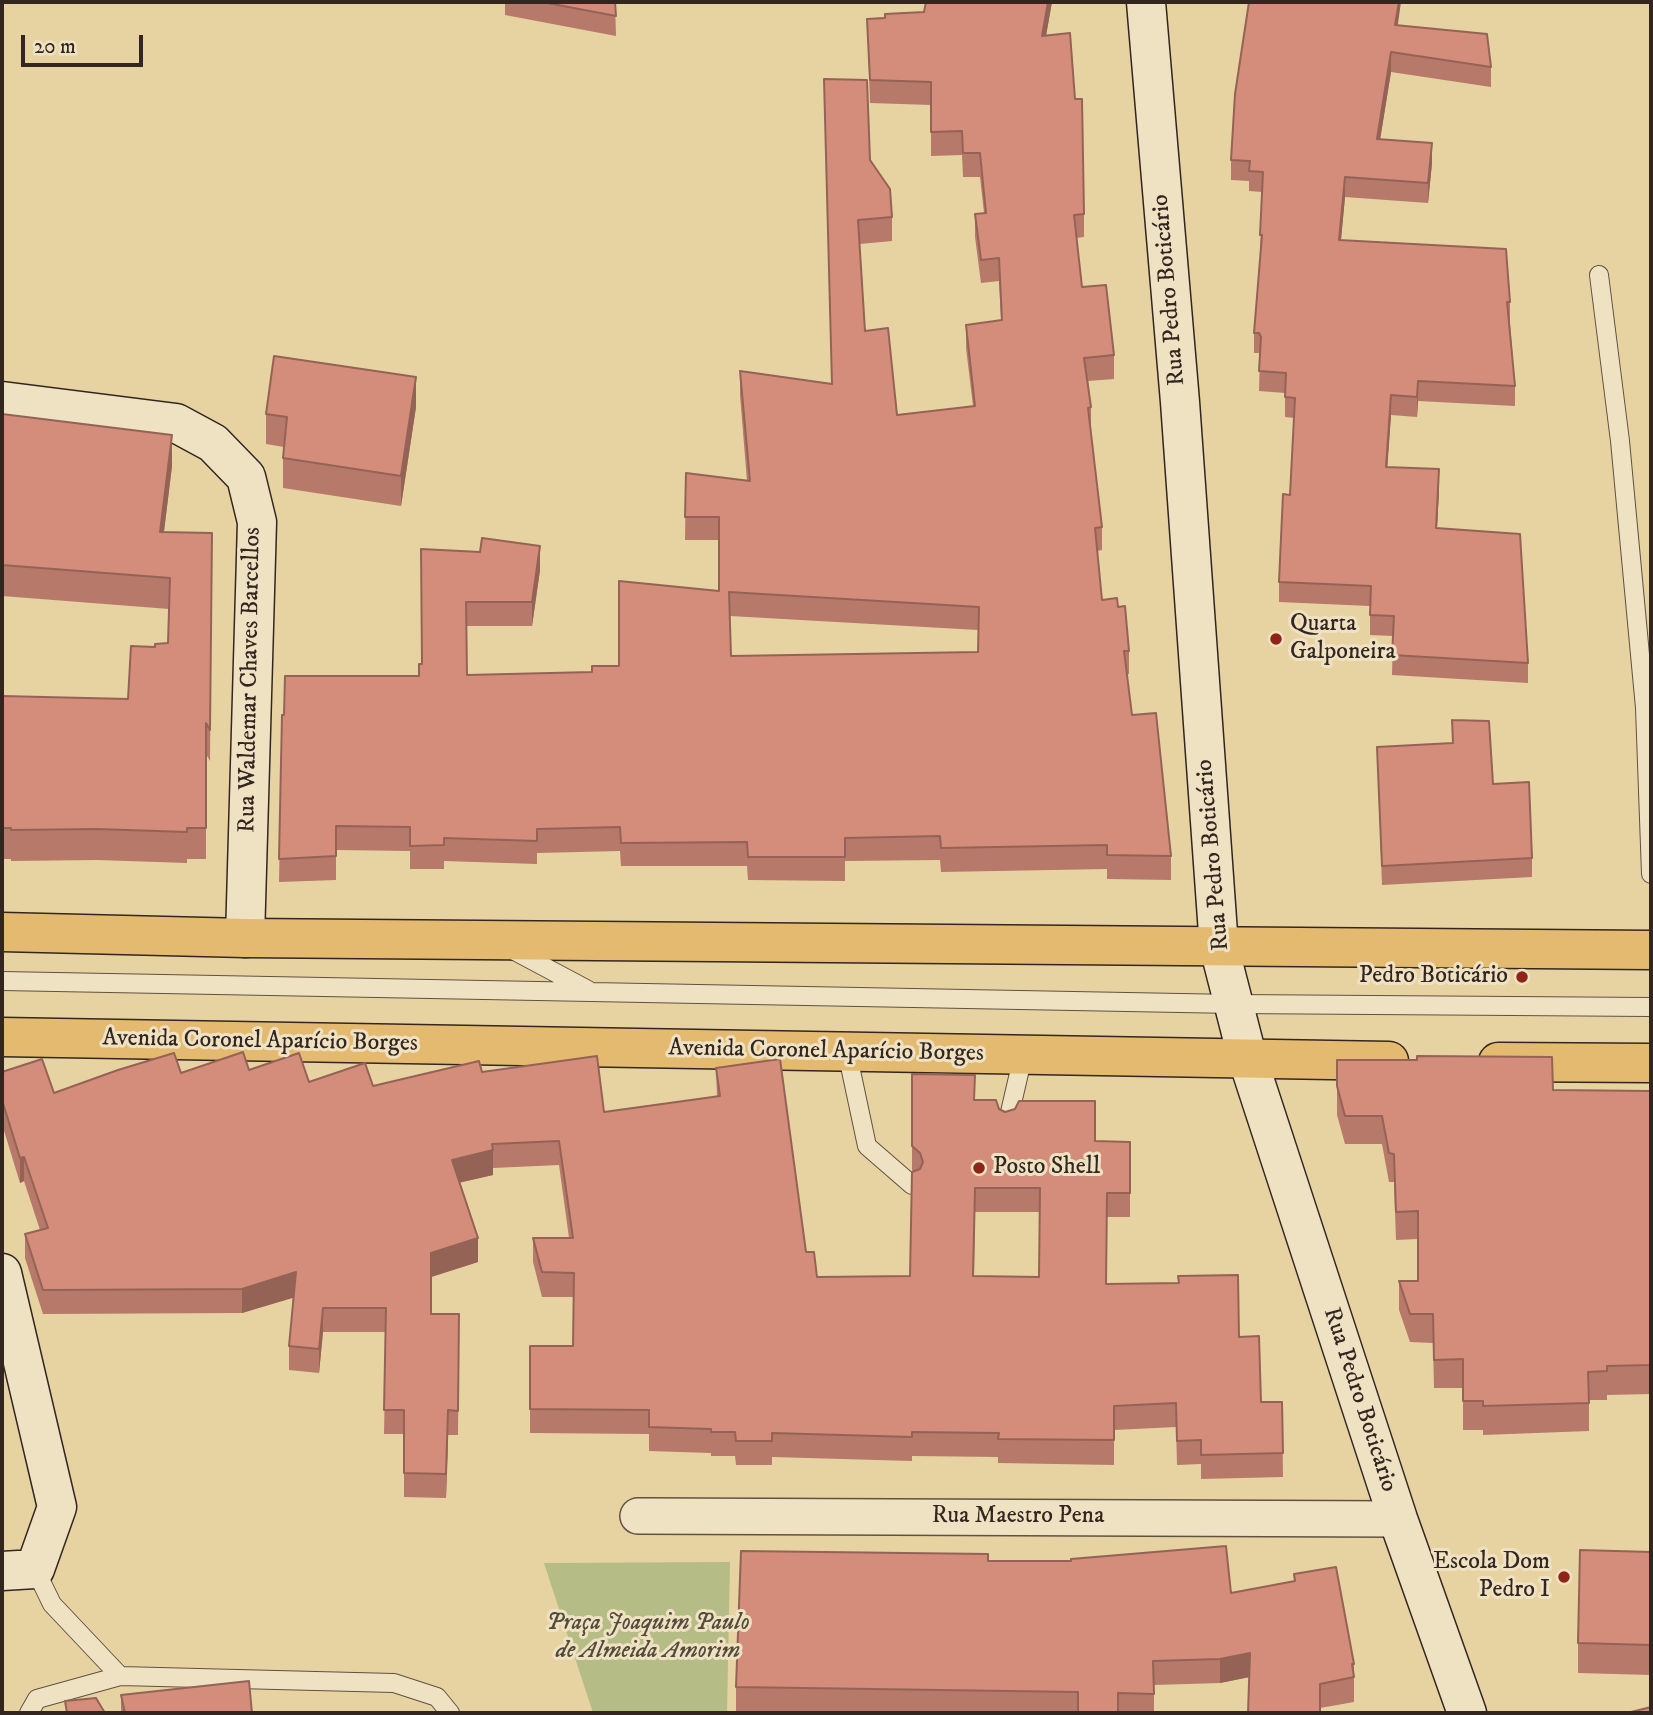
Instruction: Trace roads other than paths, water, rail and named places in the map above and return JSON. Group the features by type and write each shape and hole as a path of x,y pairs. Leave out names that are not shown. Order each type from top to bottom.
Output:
{"main road":[{"path":"2,932 245,938 1651,950"},
{"name":"Avenida Coronel Aparício Borges","path":"2,1037 1419,1062"},
{"path":"1460,1062 1651,1063"}],"street":[{"name":"Rua Pedro Boticário","path":"1146,2 1180,402 1219,947 1248,1060 1398,1519 1467,1713"},
{"name":"Rua Waldemar Chaves Barcellos","path":"2,401 176,424 214,443 246,477 257,522 245,938"},
{"path":"2,1273 57,1507 19,1570"},
{"name":"Rua Maestro Pena","path":"638,1516 1398,1519"}],"lane":[{"path":"1599,275 1620,441 1645,708 1651,874"},
{"path":"495,940 592,992"},
{"path":"2,981 1234,1003 1651,1007"},
{"path":"847,1052 867,1146 912,1185"},
{"path":"1007,1125 1023,1056"},
{"path":"19,1570 120,1676"},
{"path":"29,1713 37,1699 120,1676 394,1683 436,1697 450,1713"}],"place":[{"name":"Quarta Galponeira","path":"1276,639"},
{"name":"Pedro Boticário","path":"1522,977"},
{"name":"Posto Shell","path":"979,1168"},
{"name":"Escola Dom Pedro I","path":"1564,1577"}],"park label":[{"name":"Praça Joaquim Paulo de Almeida Amorim","path":"648,1638"}]}
